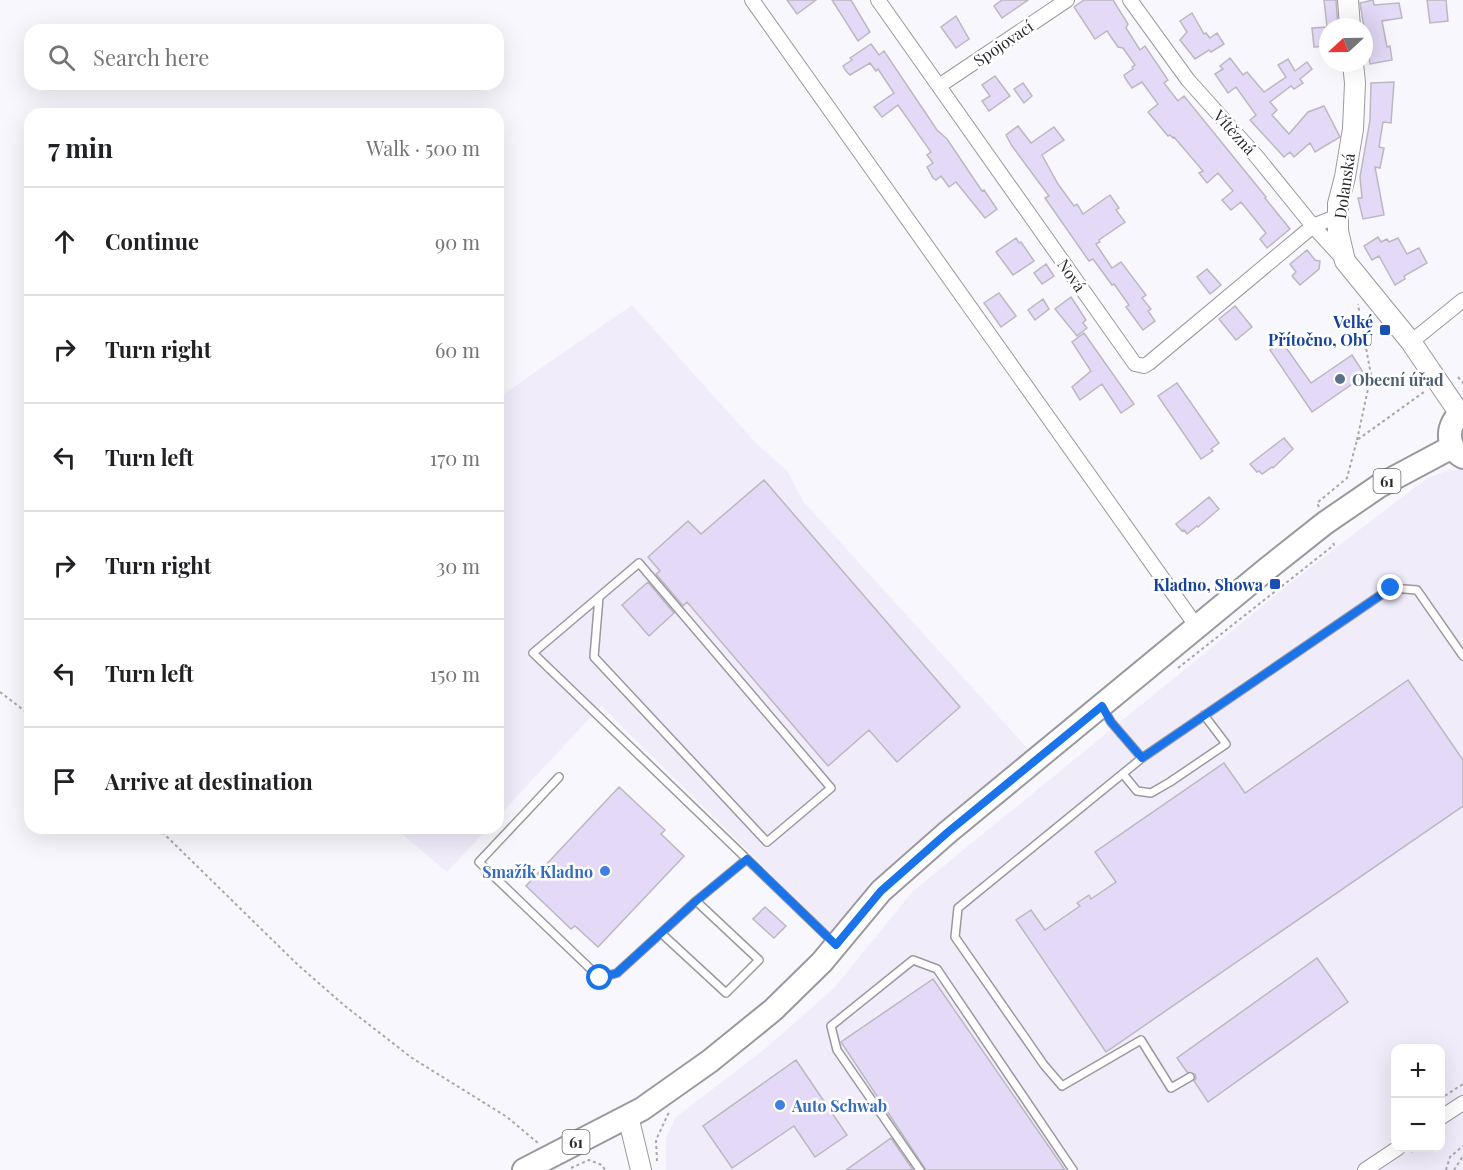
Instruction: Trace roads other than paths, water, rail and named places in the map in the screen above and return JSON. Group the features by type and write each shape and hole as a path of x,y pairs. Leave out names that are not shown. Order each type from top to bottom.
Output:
{"main road":[{"name":"61","path":"524,1170 642,1109 710,1061 773,1010 822,962 881,891 948,832 1197,627 1323,517 1379,486 1458,452 1450,438 1450,429 1461,413"}],"street":[{"path":"752,0 1197,627"},
{"name":"Nová","path":"878,0 1135,364 1144,366 1149,363 1313,226"},
{"name":"Spojovací","path":"939,86 1067,0"},
{"name":"Vítězná","path":"1130,0 1188,80 1345,261"},
{"path":"1348,0 1349,18"},
{"name":"Dolanská","path":"1354,72 1353,129 1338,204 1338,231 1345,261 1411,342 1461,413"},
{"path":"1313,226 1338,216"},
{"path":"1411,342 1463,300"},
{"path":"1445,1115 1463,1103"},
{"path":"628,1116 641,1170"},
{"path":"1365,1170 1392,1152"}],"lane":[{"path":"599,597 594,657 767,842 831,788 639,563 533,653 836,945"},
{"path":"1190,1077 1171,1088 1141,1040 1062,1086 1044,1065 955,937 958,908 1142,758 1391,588 1416,590 1463,656"},
{"path":"1102,706 1111,722 1142,758"},
{"path":"1123,774 1137,791 1151,793 1226,744 1204,715"},
{"path":"559,777 479,862 600,978 617,973 696,901 747,859"},
{"path":"661,933 726,993 759,960 696,901"},
{"path":"920,1170 837,1050 831,1026 913,960 937,969 1073,1170"}],"place":[{"name":"Velké Přítočno, ObÚ","path":"1385,330"},
{"name":"Obecní úřad","path":"1340,379"},
{"name":"Kladno, Showa","path":"1275,584"},
{"name":"Smažík Kladno","path":"605,871"},
{"name":"Auto Schwab","path":"780,1105"}]}
